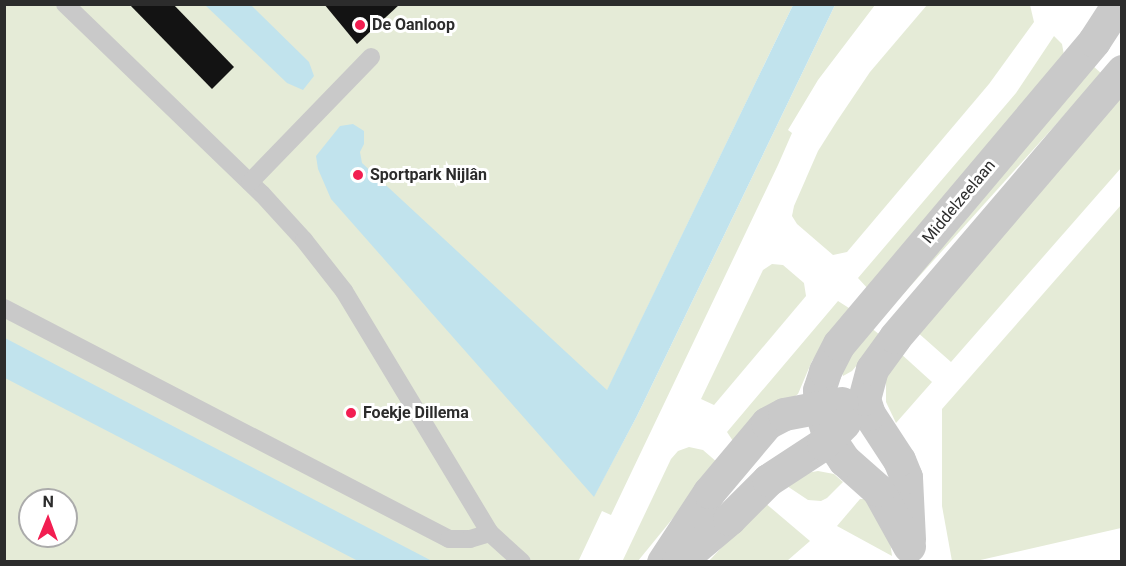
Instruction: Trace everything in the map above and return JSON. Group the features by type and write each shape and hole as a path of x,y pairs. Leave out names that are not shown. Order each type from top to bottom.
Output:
{"street":[{"name":"Middelzeelaan","path":"824,423 819,390 825,371 839,344 1094,41 1118,4"},
{"path":"911,554 910,506 906,477 899,460 867,407 872,369 895,337 1122,71"},
{"path":"663,561 709,492 767,423 784,414 824,423 867,407"},
{"path":"824,423 844,460 878,490 911,554"},
{"path":"678,561 729,519 768,480 789,464 804,458 824,423"}],"lane":[{"path":"65,4 250,182 304,240 344,291 490,533 522,561"},
{"path":"250,182 371,57"},
{"path":"4,308 449,539 470,539 490,533"}],"green space":[{"name":"Sportpark Nijlân","path":"4,5 793,5 607,391 594,496 637,416 835,5 875,5 818,80 788,130 792,133 778,165 611,515 602,511 578,562 5,561"},
{"path":"927,5 1030,5 1034,22 989,84 847,252 833,255 797,224 792,216 794,206 818,151 837,121 870,72"},
{"path":"1054,36 1062,44 1064,55 869,290 858,278 1016,93"},
{"path":"1092,65 1102,74 890,309 881,300"},
{"path":"1121,90 1121,168 951,362 916,331"},
{"path":"1121,205 1121,528 976,561 952,561 942,506 942,409"},
{"path":"772,264 783,265 804,283 806,296 714,405 701,399 763,270"},
{"path":"838,301 852,310 812,361 798,394 733,441 727,432"},
{"path":"870,327 880,335 880,338 852,371 843,376 841,370"},
{"path":"900,353 932,382 896,423 886,402 886,377"},
{"path":"689,447 703,450 718,463 638,561 622,562 671,459 678,451"},
{"path":"818,471 834,474 843,482 821,501 808,500 787,486 801,474"},
{"path":"860,499 864,499 870,505 890,541 892,556 837,526"},
{"path":"764,502 810,541 787,561 708,562"}],"water":[{"path":"205,5 251,5 309,62 314,76 303,90 287,83"},
{"path":"793,5 835,5 637,416 594,497 331,199 318,169 316,156 340,126 353,124 364,131 364,144 360,152 362,163 607,390"},
{"path":"5,338 432,561 358,561 5,378"}],"building":[{"path":"129,4 173,4 234,67 212,89"},
{"name":"De Oanloop","path":"324,4 400,4 357,44"}],"place":[{"name":"De Oanloop","path":"360,25"},
{"name":"Sportpark Nijlân","path":"358,175"},
{"name":"Foekje Dillema","path":"351,413"}]}
